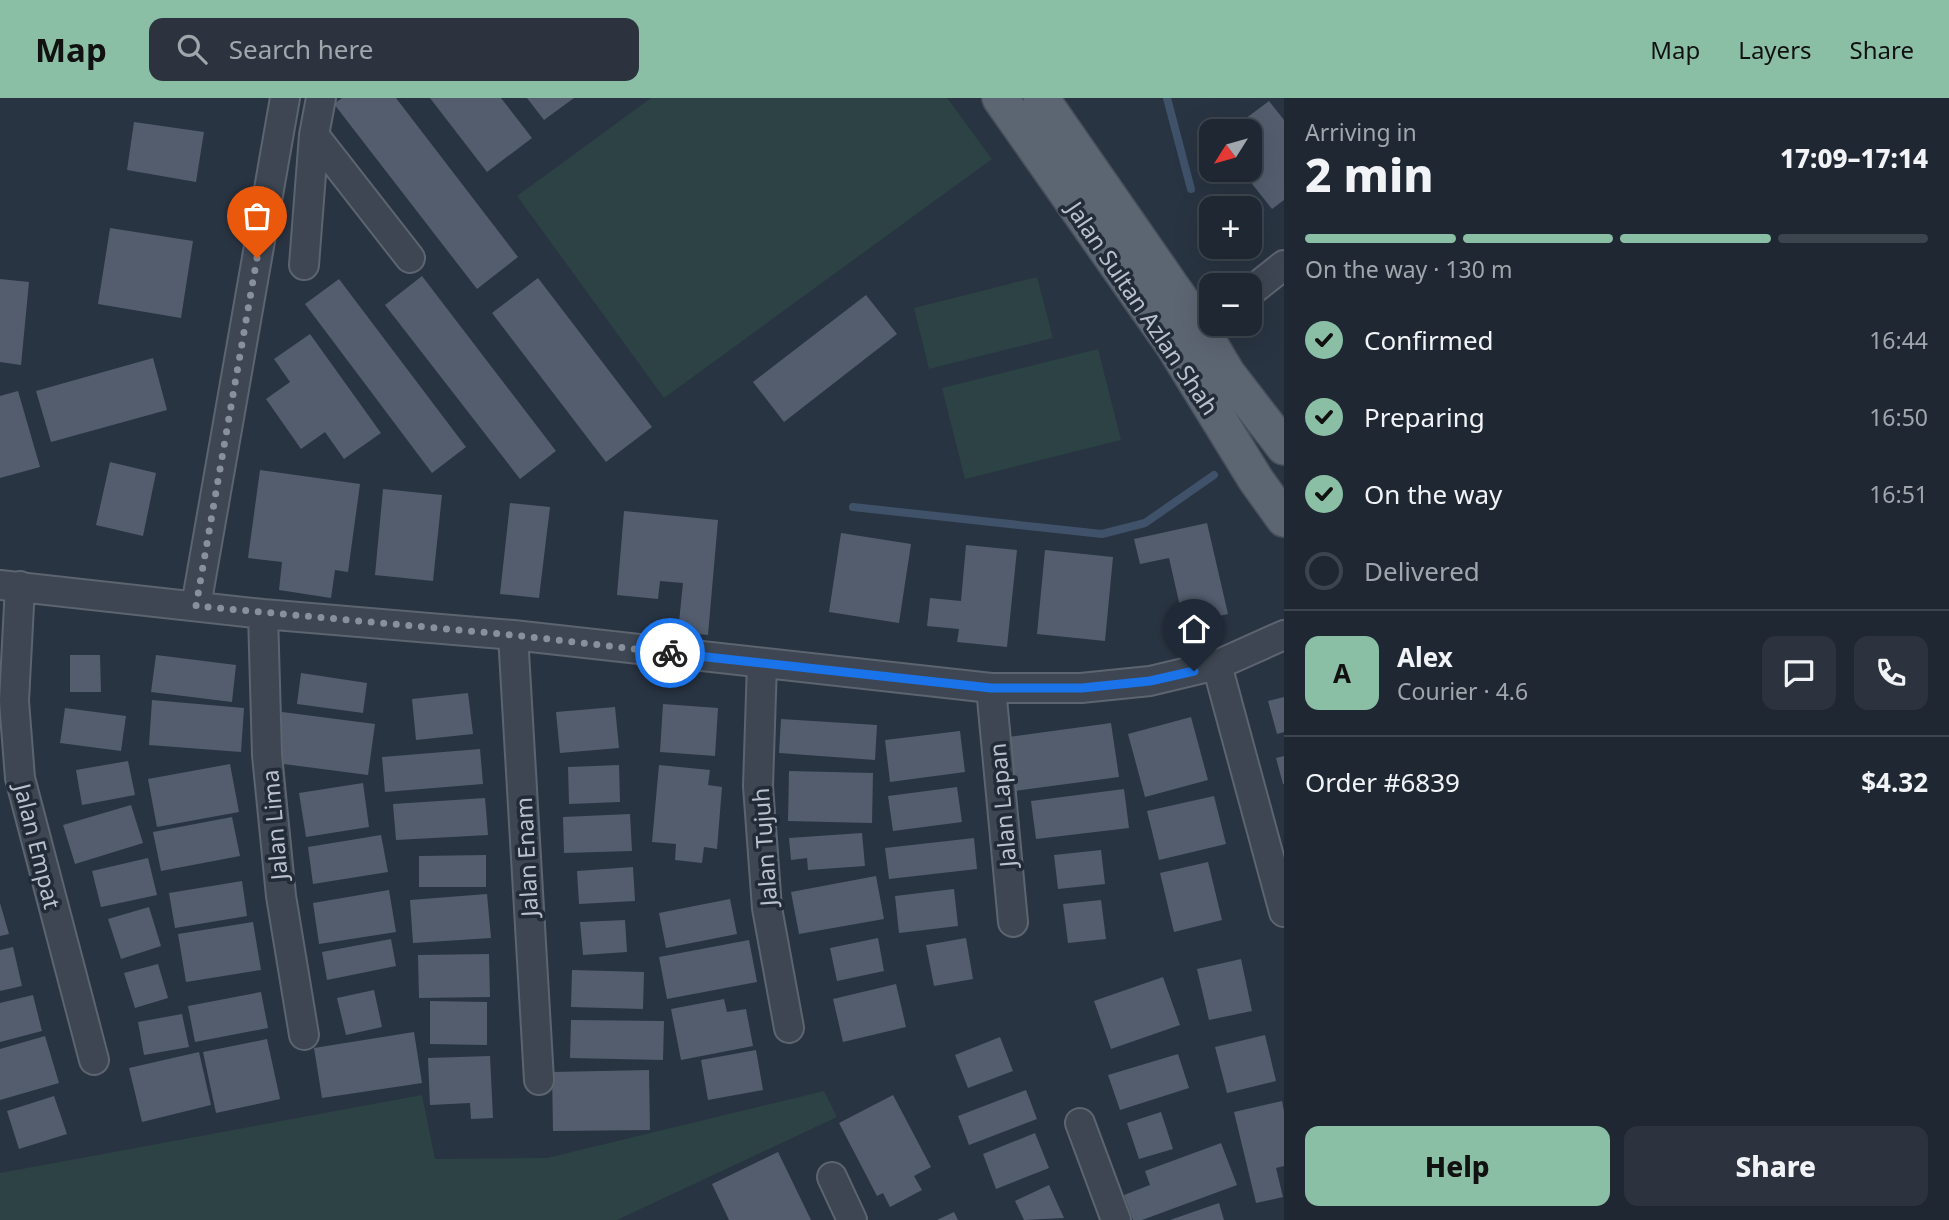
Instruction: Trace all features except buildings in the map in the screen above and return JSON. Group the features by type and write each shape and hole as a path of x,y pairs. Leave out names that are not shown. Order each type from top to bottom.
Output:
{"main road":[{"name":"Jalan Sultan Azlan Shah","path":"1000,98 1173,345 1256,481 1284,519"},
{"name":"Jalan Sultan Azlan Shah","path":"1041,98 1199,315"},
{"name":"Jalan Sultan Azlan Shah","path":"1211,336 1227,373 1284,447"},
{"path":"1227,373 1262,446 1284,480"}],"street":[{"path":"196,606 285,98"},
{"path":"304,265 314,135 321,98"},
{"path":"314,135 410,258"},
{"path":"1262,282 1284,265"},
{"path":"10,586 263,614 513,635 991,688 1082,688 1150,681 1217,665 1284,635"},
{"name":"Jalan Empat","path":"10,586 20,778 94,1060"},
{"name":"Jalan Lima","path":"263,614 267,755 281,896 304,1035"},
{"name":"Jalan Enam","path":"513,635 539,1080"},
{"name":"Jalan Tujuh","path":"762,663 758,786 767,908 789,1028"},
{"path":"1217,665 1284,912"},
{"name":"Jalan Lapan","path":"991,688 1013,922"},
{"path":"1080,1123 1116,1220"},
{"path":"832,1177 852,1220"}],"green space":[{"path":"651,98 947,98 992,159 664,398 517,196"},
{"path":"1037,277 1053,338 929,369 914,308"},
{"path":"1098,349 1121,440 965,479 942,388"},
{"path":"824,1091 837,1117 617,1220 0,1220 0,1173 422,1095 435,1159 547,1158"}],"waterway":[{"path":"1167,98 1191,189"},
{"path":"853,507 1102,534 1145,523 1214,475"}],"way so far":[{"path":"257,258 196,606 513,635 670,653"}],"route":[{"path":"670,653 991,688 1082,688 1150,681 1194,671"}]}
